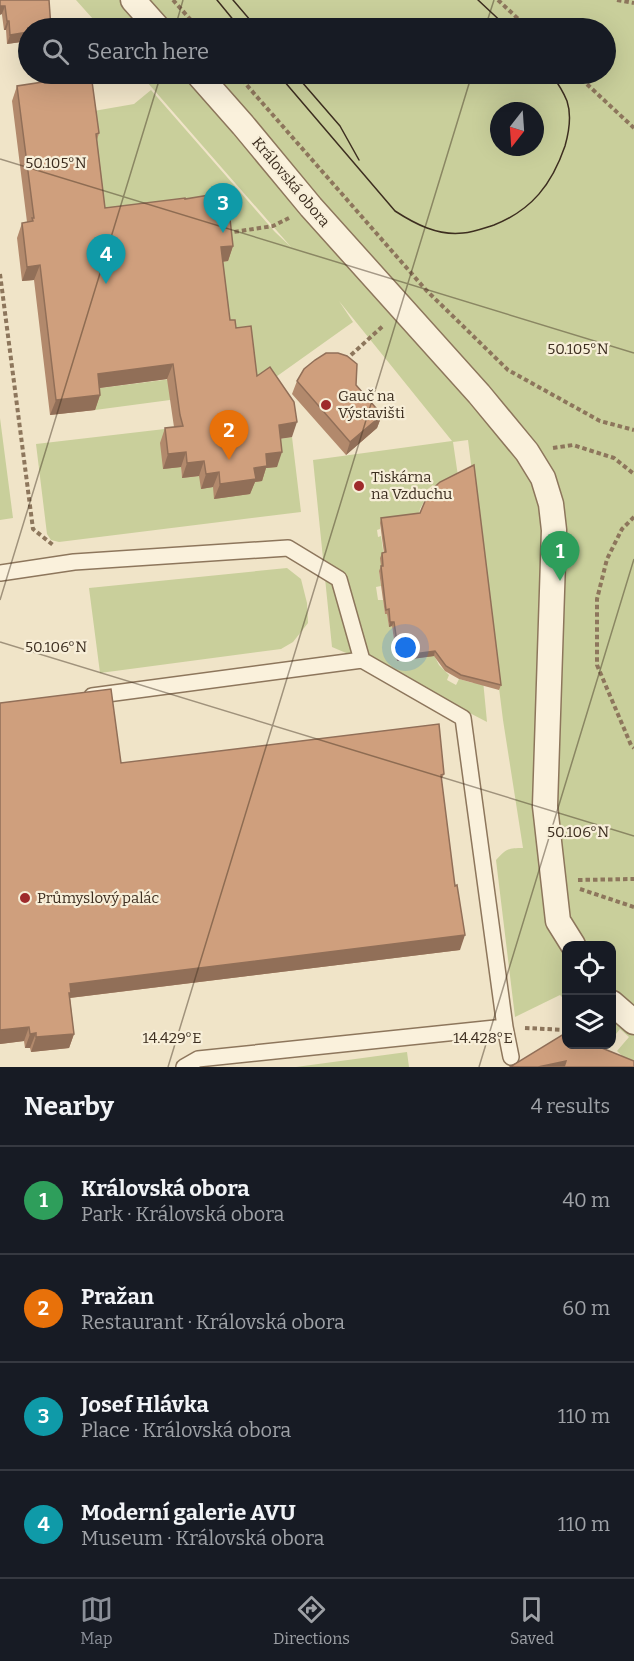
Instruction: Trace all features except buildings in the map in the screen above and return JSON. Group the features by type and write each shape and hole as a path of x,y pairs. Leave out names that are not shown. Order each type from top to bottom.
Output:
{"street":[{"path":"133,0 149,18"},
{"name":"Královská obora","path":"207,84 311,207 479,394 527,452 543,478 551,504 554,530 545,806 558,921 570,941"},
{"path":"616,1006 634,1022"}],"lane":[{"path":"0,573 74,562 288,548 339,579 362,660"},
{"path":"80,698 362,660 463,718 511,1057"},
{"path":"184,1067 198,1059 505,1027"}],"path":[{"path":"173,0 189,18"},
{"path":"498,0 517,18"},
{"path":"617,0 634,3"},
{"path":"246,84 426,290 508,370 600,420 634,429"},
{"path":"587,84 634,128"},
{"path":"223,233 273,226 311,207"},
{"path":"0,274 33,529 74,562"},
{"path":"351,355 404,310"},
{"path":"527,452 573,445 614,458 634,474"},
{"path":"633,748 597,665 597,599 607,559 622,529 634,517"},
{"path":"626,734 634,735"},
{"path":"553,880 634,879"},
{"path":"553,880 634,907"},
{"path":"505,1027 562,1030"}],"green space":[{"path":"76,0 634,0 634,1067 617,1051 629,1037 620,1029 616,1034 616,941 562,941 562,997 560,995 515,1017 496,860 508,850 523,848 503,720 468,440 453,442 459,483 436,489 433,485 424,492 427,496 418,518 380,523 380,529 377,530 378,537 381,536 384,557 382,571 379,571 381,586 376,587 378,600 383,600 389,626 392,626 395,647 392,648 393,655 396,655 398,661 434,655 439,665 449,675 447,680 456,685 459,679 473,683 483,680 487,722 393,673 332,647 313,460 452,441 339,301 353,322 266,384 95,410 92,389 195,376 231,343 215,262 228,261 99,223 88,112 134,104 151,90 275,232 291,247 149,84 616,84 616,18 92,18"},
{"path":"0,418 13,518 0,520"},
{"path":"242,420 181,467 182,478 199,476 249,483 273,440 292,437 301,512 59,542 51,540 47,534 36,444"},
{"path":"287,568 301,579 307,603 308,623 293,642 281,649 100,673 89,588"},
{"path":"407,1052 409,1067 296,1067"}],"tram line":[{"path":"217,0 232,18"},
{"path":"233,0 248,18"},
{"path":"478,0 497,18"},
{"path":"287,84 395,211 427,228 445,233 475,231 507,219 530,203 547,184 560,160 569,130 569,107 558,84"},
{"path":"304,84 340,126 359,160"}],"place":[{"name":"Josef Hlávka","path":"223,233"},
{"name":"Moderní galerie AVU","path":"106,284"},
{"name":"Gauč na Výstavišti","path":"326,405"},
{"name":"Pražan","path":"229,460"},
{"name":"Tiskárna na Vzduchu","path":"359,486"},
{"name":"Královská obora","path":"560,581"},
{"name":"Průmyslový palác","path":"25,898"}]}
